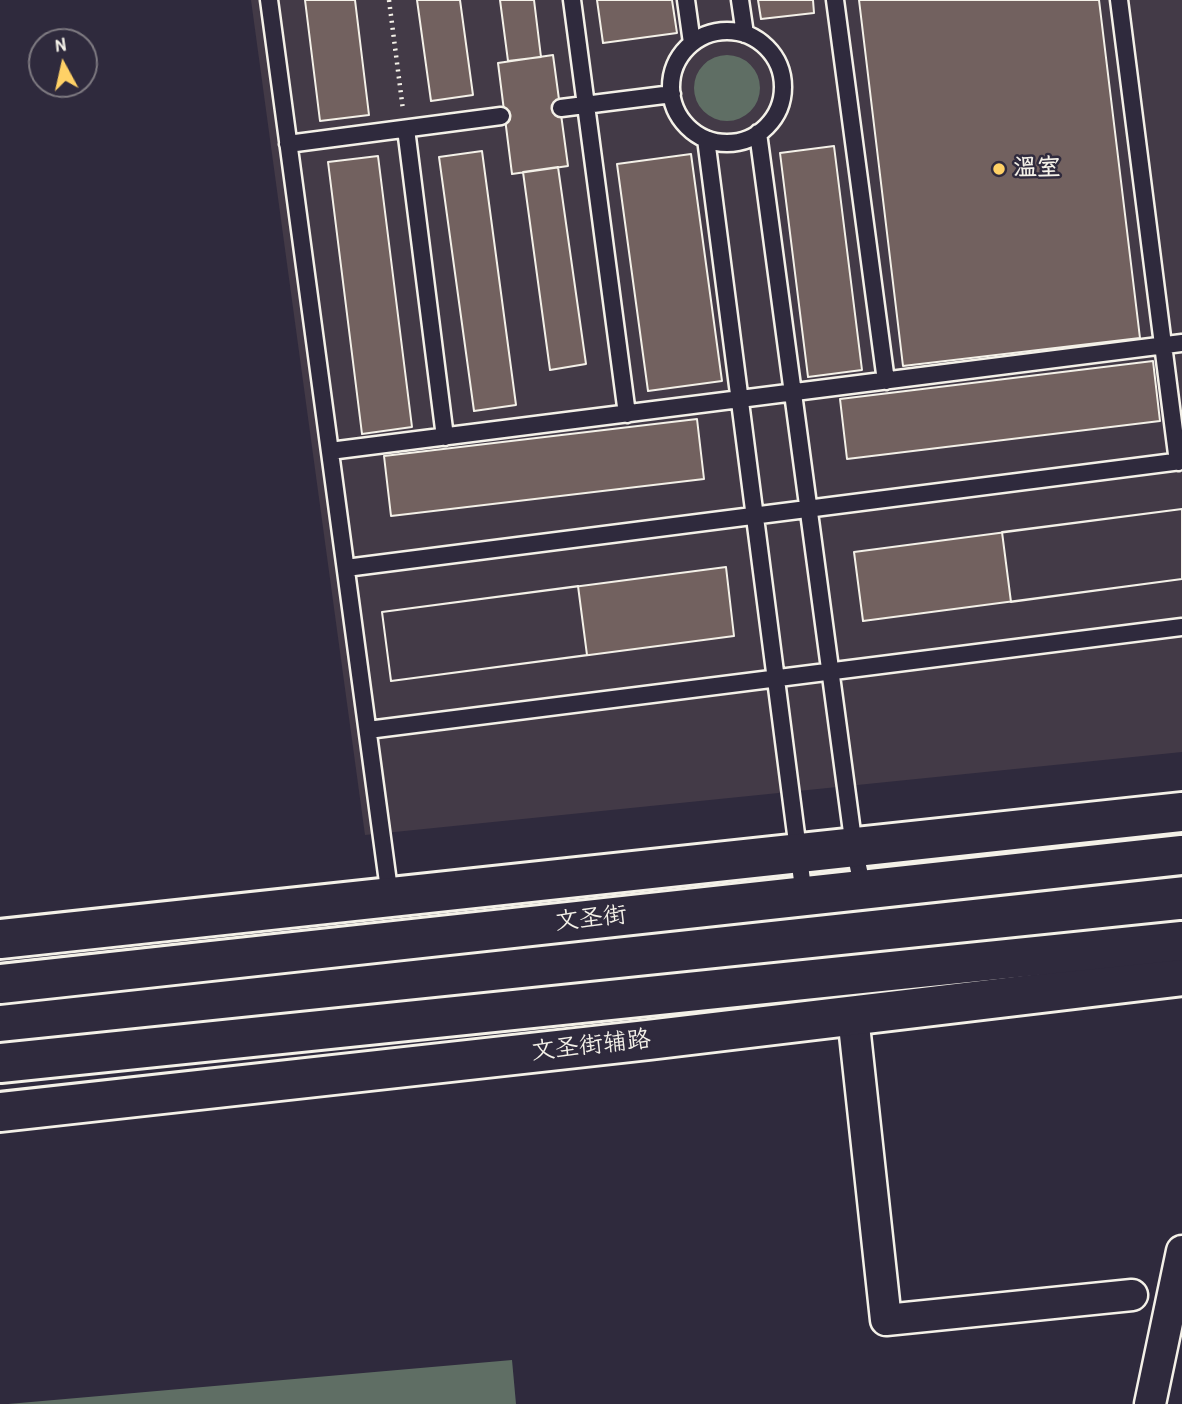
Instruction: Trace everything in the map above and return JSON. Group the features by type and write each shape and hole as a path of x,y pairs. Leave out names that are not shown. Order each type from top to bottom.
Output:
{"street":[{"path":"0,939 1182,812"},
{"name":"文圣街","path":"0,984 1182,855"},
{"path":"0,1063 1182,941"},
{"name":"文圣街辅路","path":"0,1112 635,1042 1182,976"},
{"path":"853,1016 886,1320 1132,1295"},
{"path":"1150,1404 1182,1251"}],"lane":[{"path":"269,0 390,897"},
{"path":"572,0 627,414"},
{"path":"686,0 692,43"},
{"path":"740,0 745,34"},
{"path":"835,0 886,381"},
{"path":"346,568 1180,462 1119,0"},
{"path":"726,31 745,34 762,43 775,57 782,74 783,93 778,112 767,127 751,138 733,143 715,142 698,135 684,124 675,108 672,94 673,73 680,57 692,43 708,34 726,31"},
{"path":"561,108 672,94"},
{"path":"288,144 501,117"},
{"path":"406,129 444,437"},
{"path":"758,133 854,847 863,890"},
{"path":"706,139 804,896"},
{"path":"330,451 1182,343"},
{"path":"368,730 1182,627"}],"path":[{"path":"389,0 406,129"}],"shaded area":[{"path":"251,0 1182,0 1182,752 365,835"}],"green space":[{"path":"720,55 734,55 746,60 755,69 760,88 758,101 751,112 734,121 720,121 708,116 699,107 694,95 694,81 699,69 708,60"},
{"path":"512,1360 516,1404 8,1404"}],"building":[{"path":"305,0 355,0 369,115 320,121"},
{"path":"417,0 460,0 473,95 431,101"},
{"path":"500,0 534,0 541,57 508,61"},
{"path":"597,0 672,0 677,33 603,43"},
{"path":"758,0 813,0 814,13 761,19"},
{"name":"温室","path":"859,0 1099,0 1140,338 903,366"},
{"path":"553,55 568,166 512,174 498,63"},
{"path":"834,146 862,370 808,377 780,153"},
{"path":"482,151 516,405 474,411 439,157"},
{"path":"691,154 722,381 648,391 617,164"},
{"path":"378,156 412,427 362,434 328,162"},
{"path":"558,167 586,364 550,370 523,172"},
{"path":"1153,361 1160,421 847,459 840,399"},
{"path":"697,419 704,479 391,516 384,456"},
{"path":"1182,509 1182,579 863,621 854,552"},
{"path":"1182,509 1182,579 1011,602 1002,532"},
{"path":"726,567 734,636 391,681 382,612"},
{"path":"578,586 587,655 391,681 382,612"}],"place":[{"name":"温室","path":"999,169"}]}
